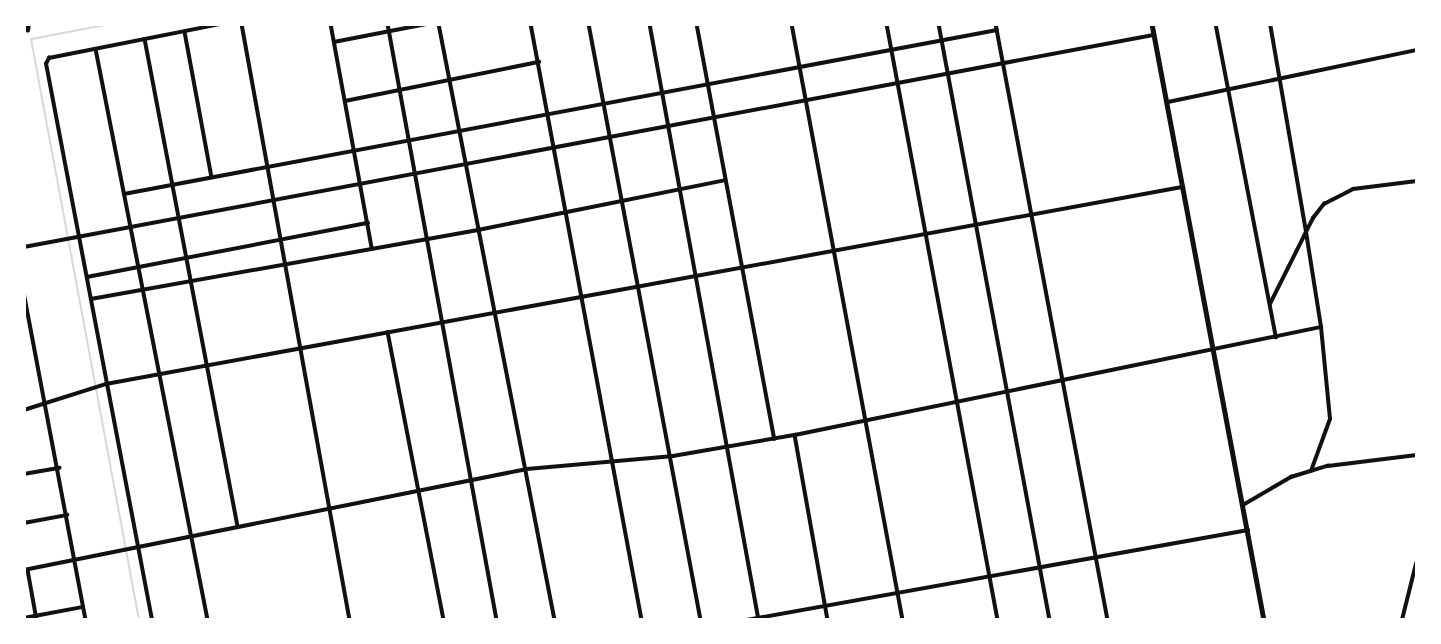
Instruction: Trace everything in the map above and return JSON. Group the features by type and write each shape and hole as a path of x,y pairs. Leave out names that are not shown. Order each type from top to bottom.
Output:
{"street":[{"path":"152,620 46,64 49,58 221,24"},
{"path":"242,24 350,620"},
{"path":"331,24 372,248"},
{"path":"388,24 497,620"},
{"path":"334,42 427,24"},
{"path":"439,24 555,620"},
{"path":"531,24 642,620"},
{"path":"589,24 673,456 701,620"},
{"path":"650,24 730,446 759,619"},
{"path":"697,24 775,439"},
{"path":"792,24 904,620"},
{"path":"887,24 998,620"},
{"path":"939,24 1050,620"},
{"path":"996,24 1108,620"},
{"path":"1153,24 1264,620"},
{"path":"1216,24 1276,337"},
{"path":"1270,24 1321,327 1330,419 1311,471"},
{"path":"124,194 997,30"},
{"path":"184,32 212,177"},
{"path":"24,247 274,202 806,98 1154,35"},
{"path":"145,39 238,525"},
{"path":"96,49 208,620"},
{"path":"1168,102 1416,50"},
{"path":"345,101 539,62"},
{"path":"91,299 191,279 478,230 725,180"},
{"path":"1270,304 1306,232 1324,204 1336,196 1376,185 1416,181"},
{"path":"24,410 47,405 106,384 1184,187"},
{"path":"87,277 368,223"},
{"path":"24,292 86,620"},
{"path":"37,617 26,570 238,525 527,469 673,456 867,422 1064,383 1321,327"},
{"path":"388,332 444,620"},
{"path":"795,435 828,620"},
{"path":"1243,505 1291,477 1311,471 1416,455"},
{"path":"24,474 59,468"},
{"path":"24,523 67,514"},
{"path":"747,620 1041,570 1248,530"},
{"path":"1402,620 1416,564"},
{"path":"24,618 83,607"}],"waterway":[{"path":"110,24 31,39 139,620"}]}
